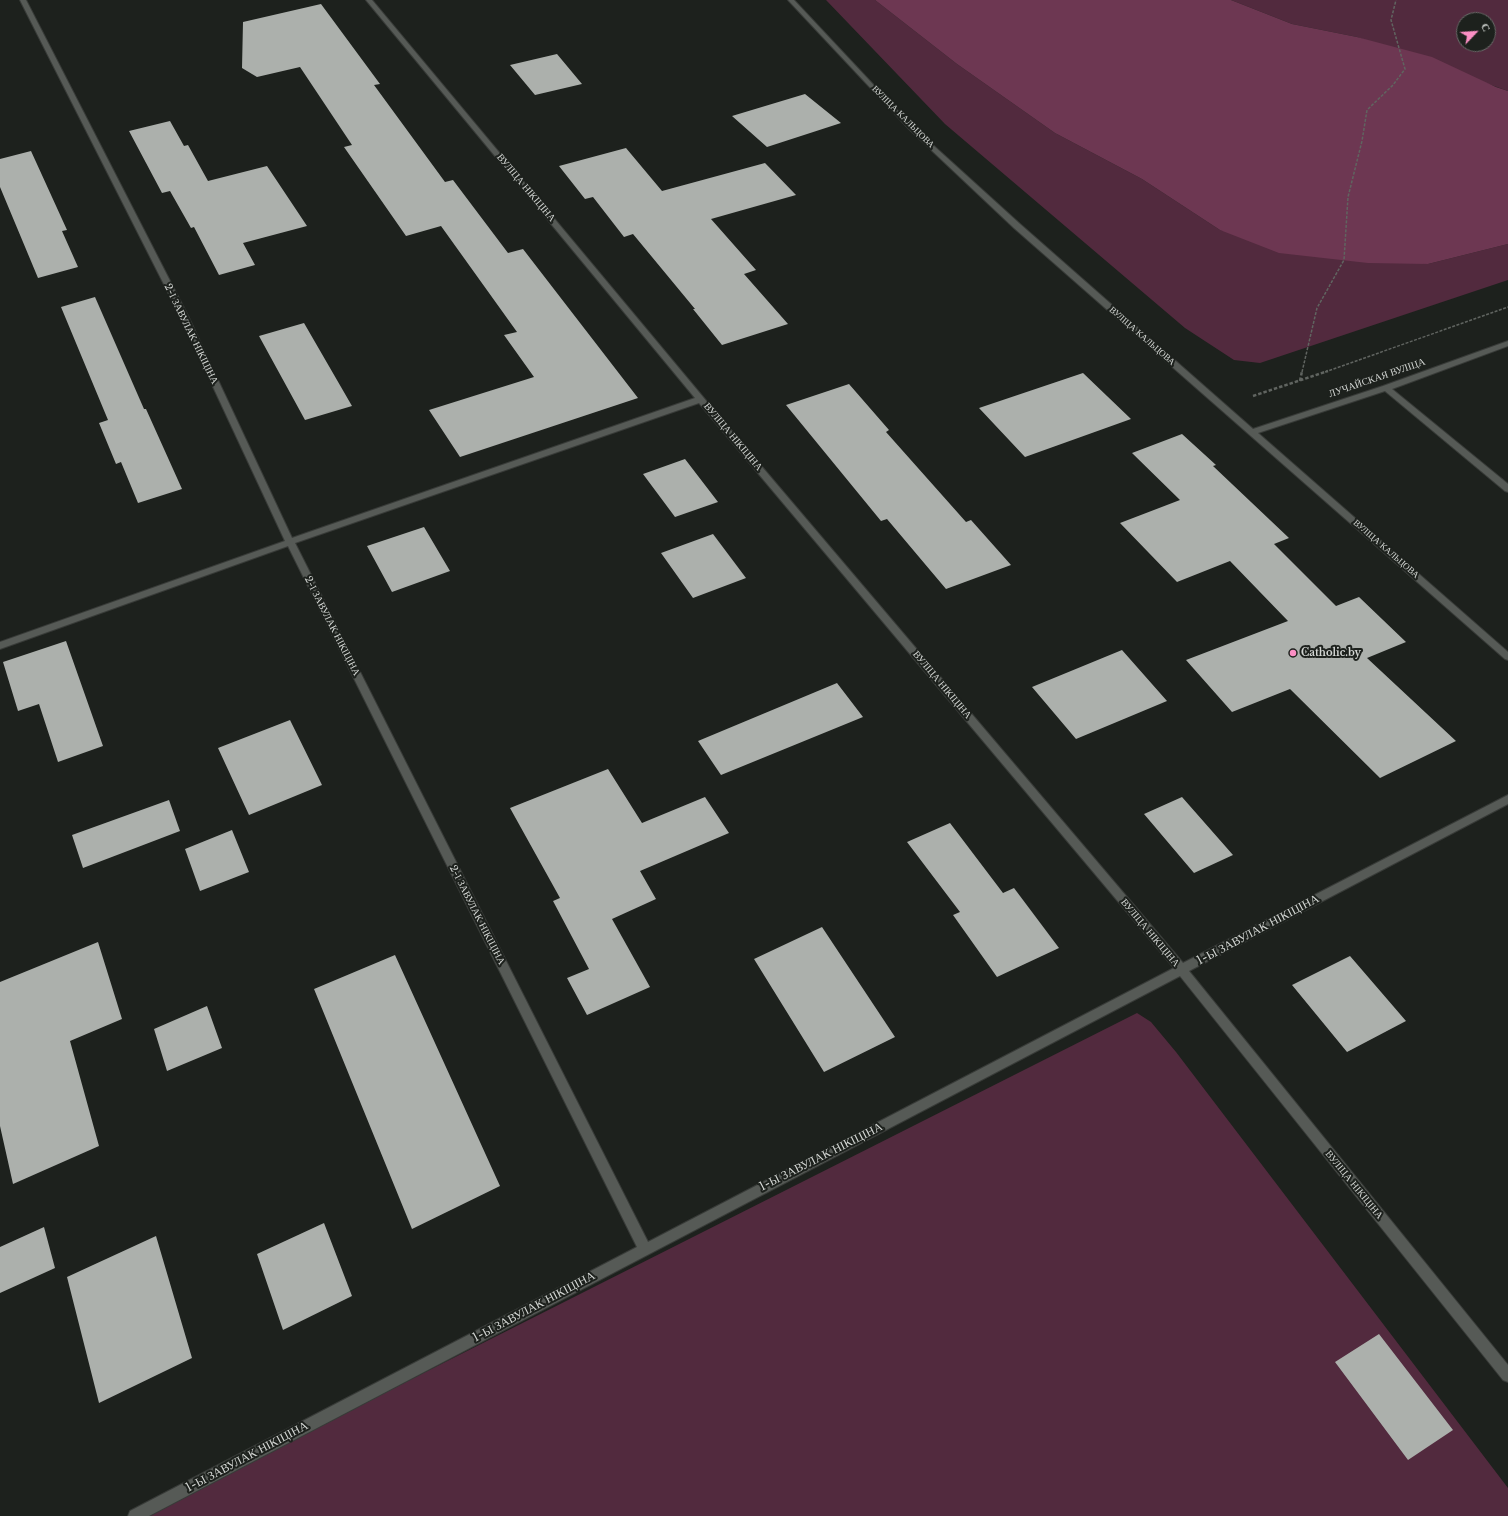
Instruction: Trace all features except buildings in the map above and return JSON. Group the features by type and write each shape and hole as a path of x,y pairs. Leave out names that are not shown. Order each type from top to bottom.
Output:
{"street":[{"name":"2-І ЗАВУЛАК НІКІЦІНА","path":"23,0 184,316 290,542 645,1249"},
{"name":"ВУЛІЦА НІКІЦІНА","path":"369,0 701,399 1182,970 1508,1375"},
{"name":"ВУЛІЦА КАЛЬЦОВА","path":"791,0 911,128 1017,226 1508,656"},
{"name":"ЛУЧАЙСКАЯ ВУЛІЦА","path":"1252,432 1386,388 1508,343"},
{"path":"1386,388 1508,489"},
{"path":"0,646 290,542 701,399"},
{"name":"1-Ы ЗАВУЛАК НІКІЦІНА","path":"135,1516 1508,799"}],"path":[{"path":"1300,382 1317,308 1344,260 1348,197 1362,141 1367,110 1393,85 1405,69 1391,20 1396,0"},
{"path":"1222,405 1300,382 1508,307"}],"shaded area":[{"path":"826,0 875,0 957,64 1055,133 1142,179 1220,230 1428,264 1508,244 1508,280 1260,363 1234,360 1185,328 945,124"},
{"path":"875,0 1231,0 1292,24 1357,37 1432,57 1496,87 1508,91 1508,244 1428,264 1368,263 1279,253 1220,230 1142,179 1055,133 957,64"},
{"path":"1231,0 1508,0 1508,91 1357,37 1292,24"},
{"path":"1137,1013 1151,1022 1176,1052 1508,1488 1508,1516 140,1516"}],"place":[{"name":"Catholic.by","path":"1293,653"}]}
